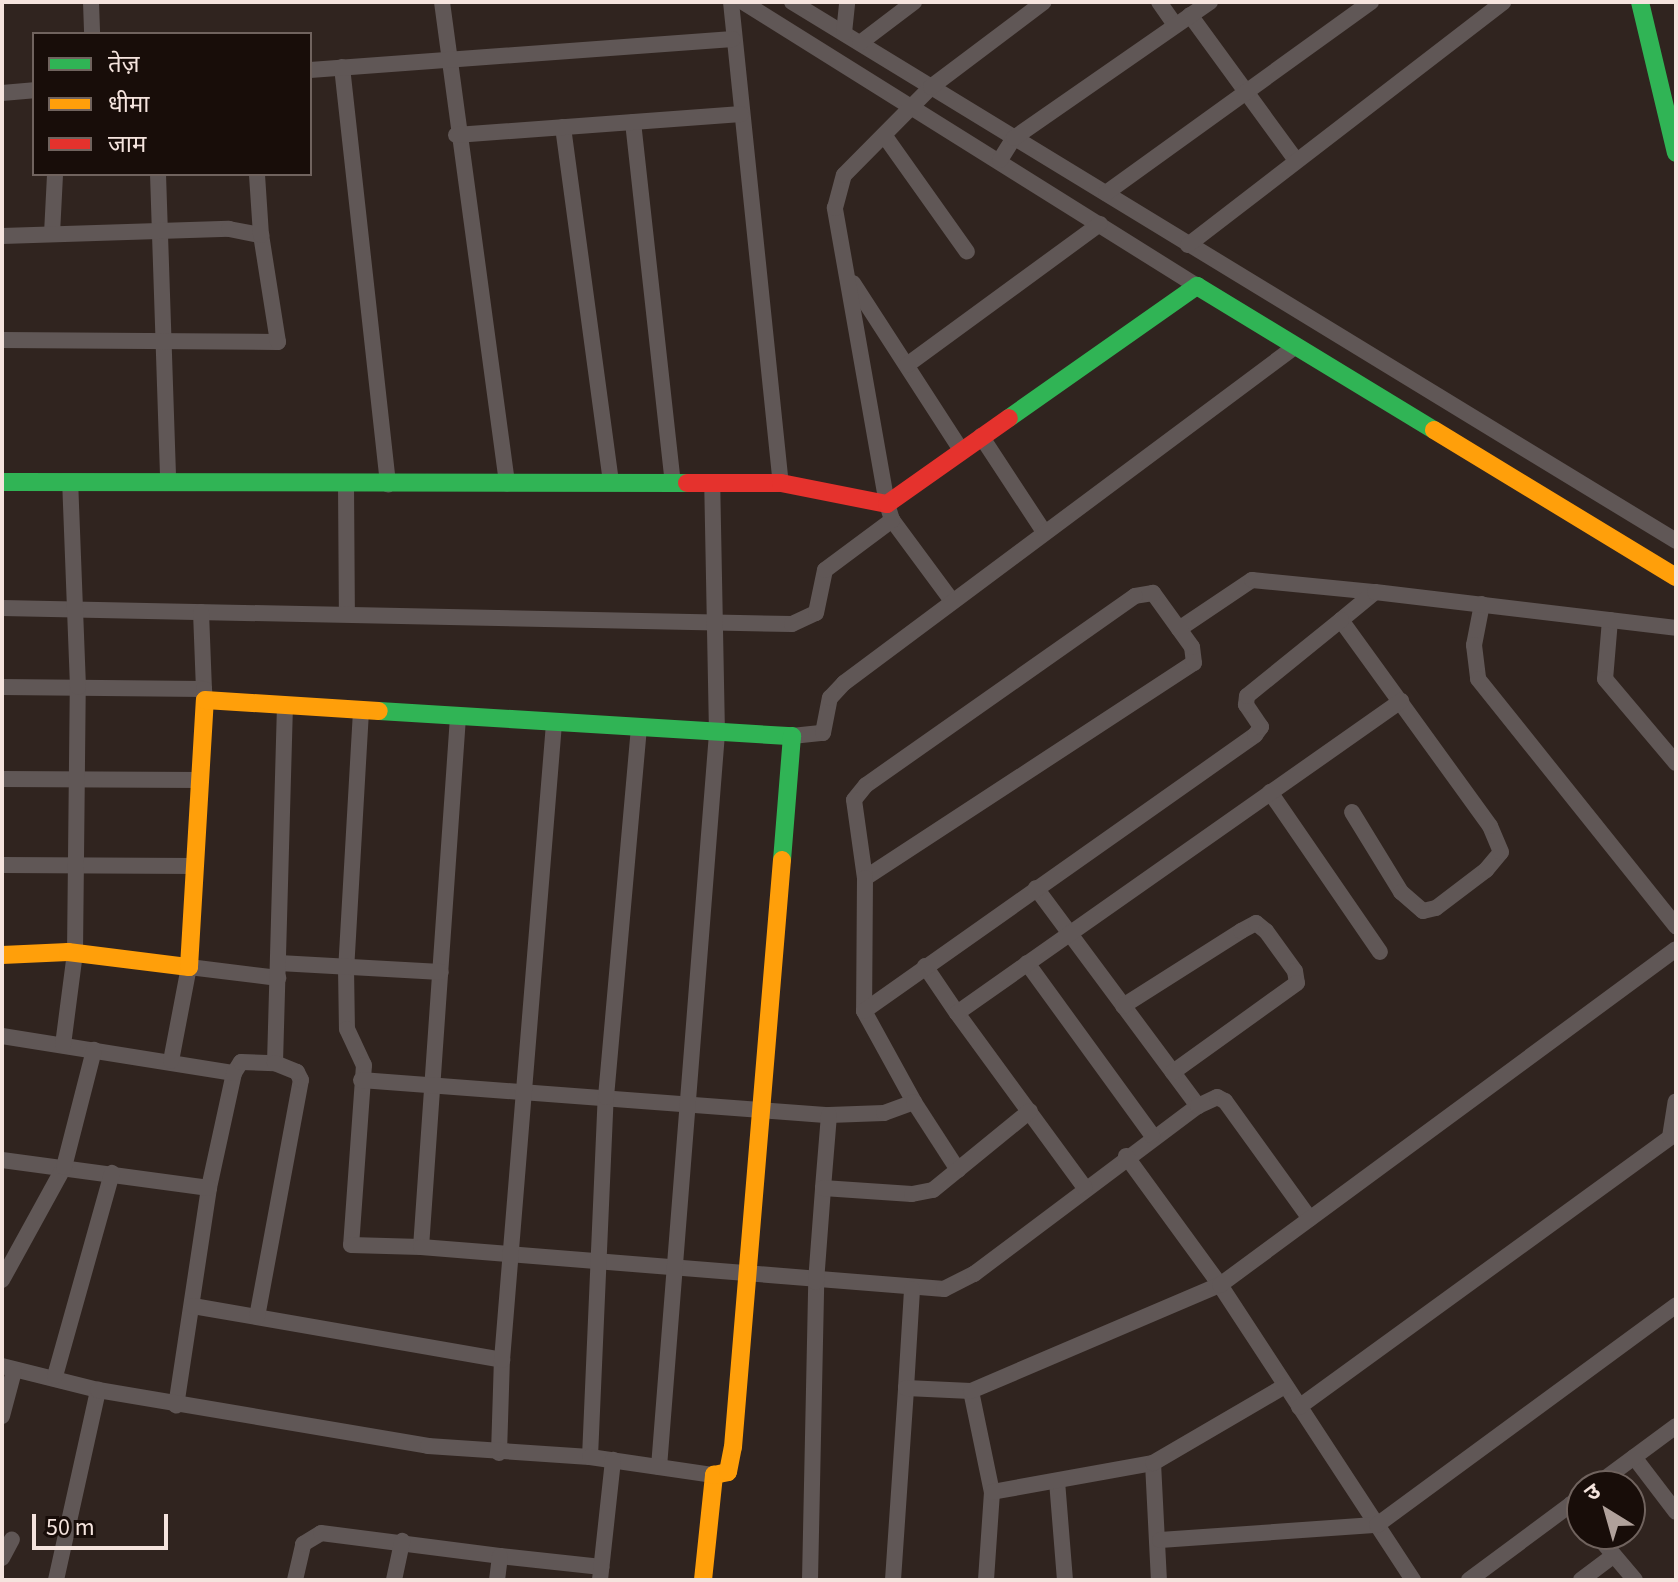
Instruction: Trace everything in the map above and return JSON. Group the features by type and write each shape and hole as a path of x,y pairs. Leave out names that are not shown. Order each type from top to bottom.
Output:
{"street":[{"path":"91,2 92,32"},
{"path":"442,2 457,135 507,484"},
{"path":"731,2 781,483"},
{"path":"743,2 1007,150 1106,193 1676,541"},
{"path":"792,2 860,43 921,100 1007,150 1100,224 1676,577"},
{"path":"844,33 847,2"},
{"path":"860,43 914,2"},
{"path":"952,601 890,512 835,208 838,188 844,175 921,100 1044,2"},
{"path":"1159,2 1175,25"},
{"path":"1007,150 1210,2"},
{"path":"1106,193 1371,2"},
{"path":"1188,245 1295,159 1503,2"},
{"path":"1640,2 1676,153"},
{"path":"1190,15 1295,159"},
{"path":"312,70 733,39"},
{"path":"342,67 388,484"},
{"path":"2,93 32,90"},
{"path":"457,135 741,114"},
{"path":"633,122 673,483"},
{"path":"563,127 611,483"},
{"path":"884,135 967,252"},
{"path":"52,234 55,176"},
{"path":"158,176 167,341 168,483"},
{"path":"2,340 278,342 261,235 257,176"},
{"path":"907,365 1100,224"},
{"path":"2,236 229,229 261,235"},
{"path":"848,275 961,450"},
{"path":"1222,301 1238,276"},
{"path":"2,608 792,624 807,619 819,606 825,570 961,450 1197,286"},
{"path":"2,687 78,687 204,694 285,706 717,734 792,736 823,733 830,698 839,688 1296,346"},
{"path":"981,436 1044,532"},
{"path":"2,482 781,483 890,512"},
{"path":"63,1045 75,953 78,687 70,483"},
{"path":"659,1467 671,1271 717,734 718,621 712,483"},
{"path":"346,484 347,614"},
{"path":"1179,629 1252,580 1676,628"},
{"path":"864,1011 1259,732 1247,696 1375,592"},
{"path":"865,878 1194,663 1195,653 1153,593 1139,594 866,785 854,810 865,878 864,1011 914,1102 958,1170"},
{"path":"1482,604 1474,645 1478,679 1676,926"},
{"path":"171,1061 189,967 204,694 201,612"},
{"path":"1341,620 1490,826 1501,852 1486,870 1436,908 1423,911 1401,892 1352,812"},
{"path":"1610,620 1605,679 1676,763"},
{"path":"957,1013 1401,701"},
{"path":"275,1063 285,706"},
{"path":"361,711 346,968 347,1029 362,1059 351,1245 421,1247 510,1258 912,1289 959,1284 1152,1135 1217,1097 1225,1101 1310,1219"},
{"path":"421,1247 458,717"},
{"path":"499,1453 502,1360 554,724"},
{"path":"590,1457 606,1097 639,729"},
{"path":"2,1416 8,1368 55,1376 98,1390 176,1406 499,1453 590,1457 714,1475 731,1468 792,736"},
{"path":"2,779 200,780"},
{"path":"1270,792 1380,952"},
{"path":"2,865 195,866"},
{"path":"1036,888 1198,1106"},
{"path":"1123,1006 1256,923 1266,931 1295,971 1297,983 1173,1072"},
{"path":"906,1388 971,1391 1220,1285 1676,949"},
{"path":"2,955 75,953 189,967 441,972"},
{"path":"1027,963 1152,1135"},
{"path":"925,966 1085,1188"},
{"path":"2,1036 234,1073"},
{"path":"2,1280 64,1167 94,1050"},
{"path":"176,1406 209,1188 234,1073 241,1062 275,1063 297,1072 301,1080 257,1317"},
{"path":"361,1080 432,1082 829,1115 884,1113 914,1102"},
{"path":"1299,1407 1670,1137 1676,1101"},
{"path":"823,1188 923,1193 958,1170 1030,1111"},
{"path":"810,1580 816,1282 829,1115"},
{"path":"1126,1156 1220,1285 1413,1580"},
{"path":"2,1160 209,1188"},
{"path":"55,1376 112,1173"},
{"path":"893,1580 912,1289"},
{"path":"1160,1540 1377,1525 1676,1305"},
{"path":"193,1306 502,1360"},
{"path":"992,1492 1153,1463 1285,1386"},
{"path":"56,1580 98,1390"},
{"path":"971,1391 992,1492 986,1580"},
{"path":"1617,1470 1676,1426"},
{"path":"1634,1457 1676,1512"},
{"path":"295,1580 303,1544 315,1534 402,1541 601,1574 613,1460"},
{"path":"1153,1463 1160,1540 1159,1580"},
{"path":"703,1580 714,1475"},
{"path":"1057,1481 1065,1580"},
{"path":"1469,1580 1566,1514"},
{"path":"2,1558 12,1539"},
{"path":"394,1580 402,1541"},
{"path":"1610,1550 1635,1580"},
{"path":"1581,1580 1614,1555"},
{"path":"497,1580 500,1556"}],"traffic: fast":[{"path":"1640,2 1676,153"},
{"path":"1009,418 1197,286 1434,430"},
{"path":"2,482 687,483"},
{"path":"379,711 792,736 782,860"}],"traffic: slow":[{"path":"1434,430 1676,577"},
{"path":"2,955 68,952 189,967 205,700 379,711"},
{"path":"703,1580 714,1475 728,1472 733,1447 782,860"}],"traffic: jam":[{"path":"687,483 781,483 887,504 1009,418"}]}
